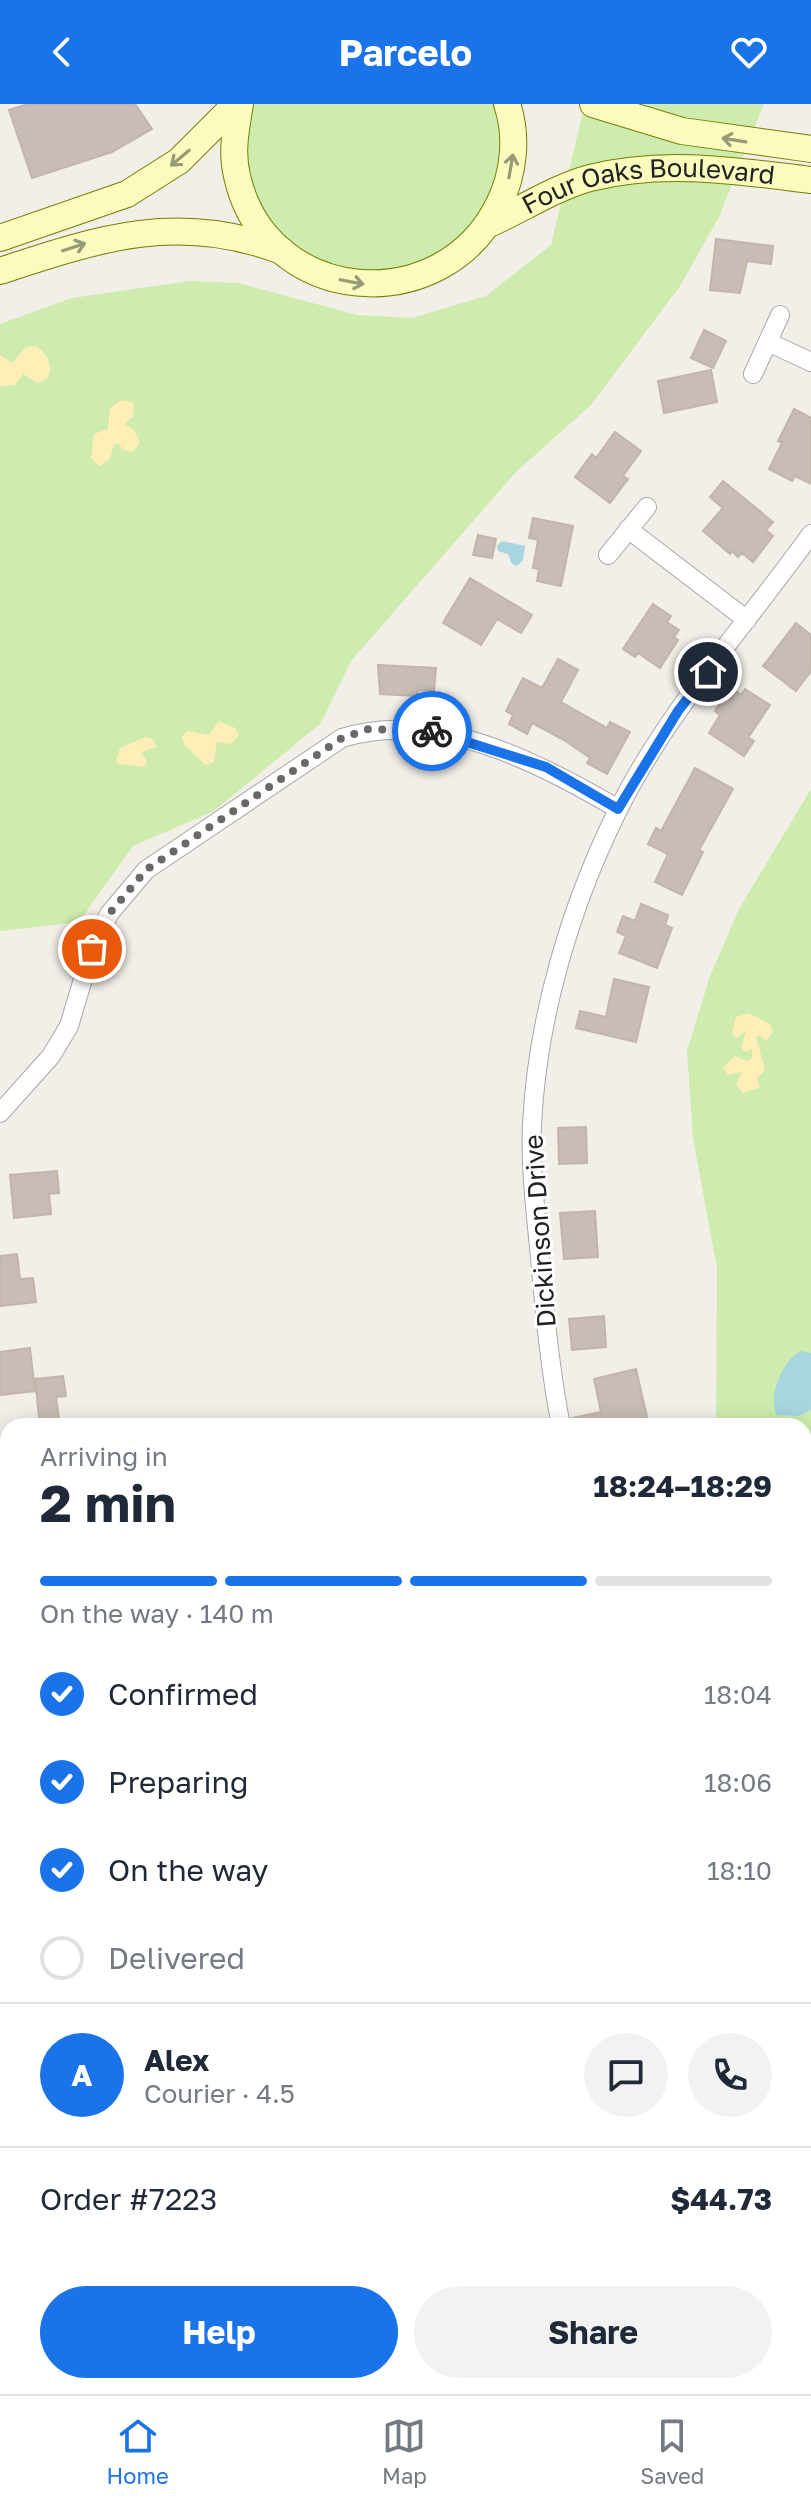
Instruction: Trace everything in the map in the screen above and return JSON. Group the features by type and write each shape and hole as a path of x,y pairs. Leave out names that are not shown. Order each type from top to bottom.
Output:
{"street":[{"path":"0,238 127,194 179,161 238,104"},
{"path":"238,104 233,144 237,177 251,213 282,251"},
{"path":"0,271 91,241 135,232 189,229 251,239 282,251 326,277 368,286 417,279 448,265 489,224 506,190 513,153 507,104"},
{"name":"Four Oaks Boulevard","path":"593,104 682,131 811,149"},
{"name":"Four Oaks Boulevard","path":"489,224 588,179 652,167 726,170 811,180"},
{"path":"753,374 780,315"},
{"path":"768,342 811,362"},
{"path":"608,555 647,507"},
{"path":"628,529 747,620"},
{"name":"Dickinson Drive","path":"560,1418 549,1361 532,1125 540,1053 560,961 586,883 618,809 678,711 811,534"},
{"path":"0,1113 51,1056 69,1026 92,949 109,914 146,870 342,738 369,729 431,730 546,767 618,809"}],"green space":[{"path":"245,104 496,104 503,160 488,207 457,242 416,265 368,273 321,265 279,237 247,189 243,160"},
{"path":"585,104 764,104 719,217 680,286 591,405 515,473 351,661 321,723 214,811 133,846 79,922 0,931 0,324 72,298 190,281 238,283 357,315 412,318 486,296 551,245"},
{"path":"811,789 811,1418 716,1418 717,1268 693,1138 687,1051 710,976 739,909"}],"sand":[{"path":"35,346 48,360 50,370 47,379 37,383 23,374 15,385 0,386 0,355 12,363 26,347"},
{"path":"122,400 134,403 133,417 124,424 134,430 140,442 133,452 114,444 110,459 99,466 91,458 94,434 108,429 110,408"},
{"path":"219,721 235,728 239,735 231,744 217,742 214,762 205,765 184,744 182,737 187,731 209,735"},
{"path":"145,737 153,739 157,747 141,752 147,761 144,767 116,761 120,748"},
{"path":"749,1013 770,1024 773,1032 766,1041 760,1035 756,1037 765,1070 757,1078 760,1087 743,1093 736,1084 742,1072 728,1075 723,1068 735,1056 747,1061 752,1058 752,1049 746,1052 741,1048 746,1031 737,1038 732,1034 736,1017"}],"water":[{"path":"502,541 525,546 523,560 517,566 512,564 508,554 498,551 497,546"},
{"path":"801,1351 811,1353 811,1410 798,1416 777,1415 774,1399 778,1380 788,1362"}],"building":[{"path":"28,104 135,104 152,129 112,152 32,178 9,110"},
{"path":"716,239 773,246 771,264 747,261 740,293 710,290"},
{"path":"704,330 726,341 713,368 691,358"},
{"path":"711,370 717,402 664,413 658,381"},
{"path":"794,409 811,418 811,484 795,476 792,481 769,469 782,443 778,441"},
{"path":"615,432 641,451 623,476 628,479 610,503 575,477 592,454 596,458"},
{"path":"723,481 773,522 766,530 773,536 753,562 742,553 738,557 732,551 730,554 703,531 723,508 710,497"},
{"path":"533,518 573,526 561,586 537,581 539,569 533,568 538,540 529,538"},
{"path":"478,535 496,539 492,558 473,555"},
{"path":"470,578 532,615 521,633 497,619 481,645 443,623"},
{"path":"653,604 671,616 667,622 679,630 674,637 678,640 660,668 638,653 635,657 623,649"},
{"path":"796,623 811,635 811,671 796,691 763,666"},
{"path":"558,659 578,670 561,702 607,728 610,722 630,732 607,774 587,763 590,758 564,740 532,723 527,734 509,724 513,715 506,711 523,678 542,688"},
{"path":"378,665 436,668 434,691 418,690 417,696 380,694"},
{"path":"745,689 770,705 748,738 754,741 744,756 709,733 720,715 715,711 725,696 730,700 736,691 741,695"},
{"path":"695,768 733,789 699,850 703,852 682,895 655,882 668,854 648,844 656,828 661,831"},
{"path":"641,904 668,915 665,925 672,928 657,968 619,953 626,936 617,932 623,916 635,921"},
{"path":"614,979 649,987 636,1042 576,1028 580,1011 606,1017"},
{"path":"586,1127 587,1163 559,1164 558,1128"},
{"path":"57,1171 59,1193 49,1194 51,1214 14,1218 10,1175"},
{"path":"595,1211 598,1257 564,1259 560,1213"},
{"path":"17,1254 20,1279 33,1278 36,1302 0,1306 0,1256"},
{"path":"604,1316 606,1347 572,1350 569,1319"},
{"path":"30,1348 35,1391 0,1395 0,1352"},
{"path":"636,1369 647,1418 572,1418 601,1412 594,1379"},
{"path":"63,1376 66,1396 56,1397 59,1418 39,1418 35,1379"}],"way so far":[{"path":"92,949 109,914 146,870 342,738 369,729 397,727 432,731"}],"route":[{"path":"432,731 546,767 618,809 678,711 708,672"}]}
